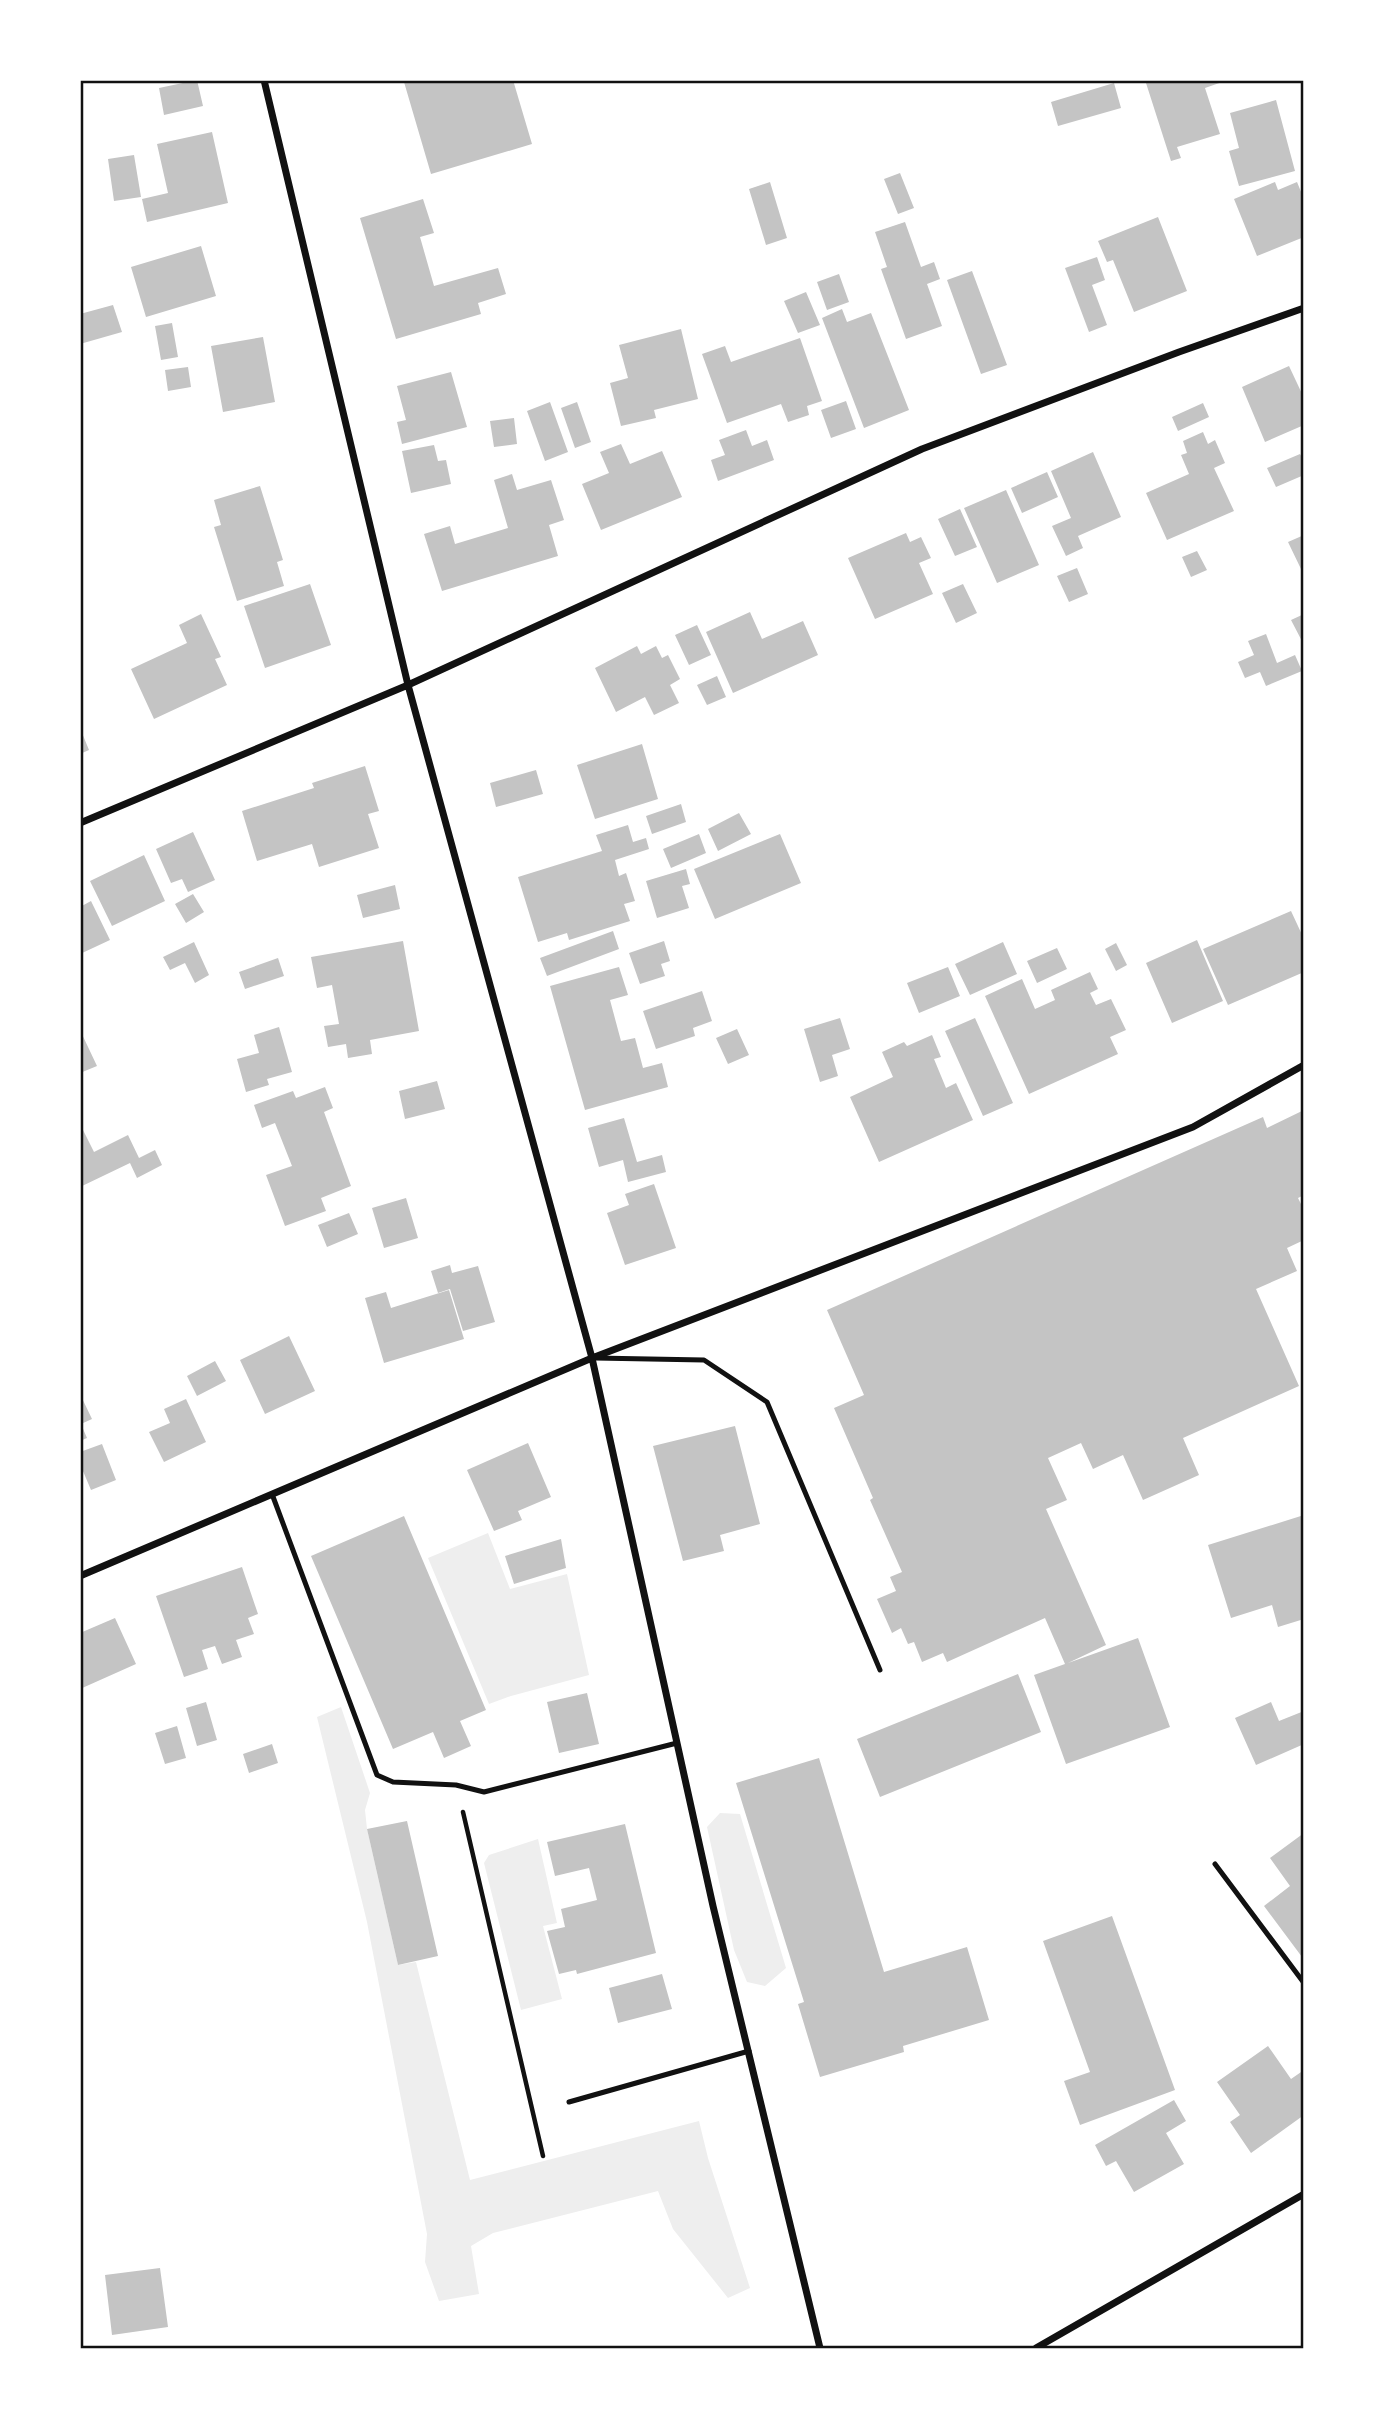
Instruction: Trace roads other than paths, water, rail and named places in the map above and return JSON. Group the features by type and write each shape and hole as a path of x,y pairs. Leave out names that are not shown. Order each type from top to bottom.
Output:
{"street":[{"path":"264,80 408,685 592,1358 713,1906 820,2348"},
{"path":"80,823 408,685 922,449 1304,308"},
{"path":"80,1576 592,1358 1193,1127 1304,1065"},
{"path":"1036,2348 1304,2194"}],"lane":[{"path":"592,1358 704,1360 767,1402 880,1670"},
{"path":"272,1494 377,1775 393,1782 456,1785 484,1792 677,1743"},
{"path":"1214,1864 1304,1983"},
{"path":"569,2102 749,2051"}]}
